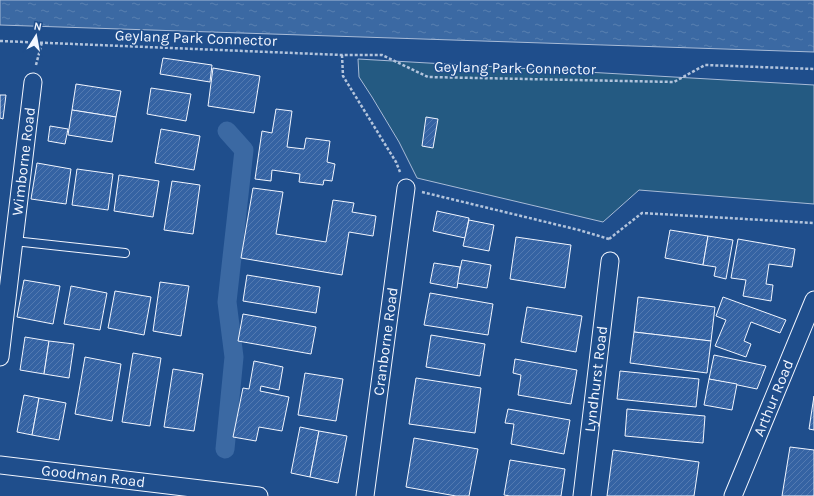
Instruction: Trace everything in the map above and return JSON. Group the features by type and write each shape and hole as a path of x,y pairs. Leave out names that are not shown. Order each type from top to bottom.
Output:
{"street":[{"name":"Wimborne Road","path":"0,357 33,82"},
{"name":"Cranborne Road","path":"365,496 406,188"},
{"name":"Lyndhurst Road","path":"582,496 610,261"},
{"name":"Arthur Road","path":"733,496 813,303"},
{"name":"Goodman Road","path":"0,465 259,496"}],"lane":[{"path":"14,241 125,253"}],"path":[{"name":"Geylang Park Connector","path":"0,41 342,55 382,55 428,77 674,82 705,65 814,69"},
{"path":"33,82 42,42"},
{"path":"342,55 343,76 396,162 406,188 580,230 610,239 642,213 814,223"}],"shaded area":[{"path":"358,59 814,85 814,204 639,190 603,222 417,178 399,142 359,77"}],"water":[{"path":"0,0 814,0 814,52 0,25"}],"building":[{"path":"163,58 212,65 210,82 160,74"},
{"path":"213,68 260,76 254,113 208,106"},
{"path":"76,84 121,91 116,117 72,110"},
{"path":"151,88 191,94 186,121 147,114"},
{"path":"0,95 6,95 3,119 0,118"},
{"path":"276,109 292,111 287,147 304,149 306,138 330,141 327,162 335,164 332,181 324,180 323,185 299,182 300,174 272,170 271,181 255,179 262,131 272,133"},
{"path":"72,110 116,117 112,142 68,135"},
{"path":"426,117 438,119 433,148 422,146"},
{"path":"50,126 68,129 65,144 48,141"},
{"path":"161,129 200,136 194,170 155,163"},
{"path":"37,163 71,169 66,204 31,199"},
{"path":"77,169 113,174 108,210 72,205"},
{"path":"119,175 159,181 153,217 114,211"},
{"path":"172,181 200,185 193,234 164,230"},
{"path":"253,188 283,192 276,234 326,242 333,200 354,203 352,212 376,216 373,236 349,232 342,275 241,258"},
{"path":"437,211 469,218 465,238 433,231"},
{"path":"469,220 494,225 489,251 463,246"},
{"path":"670,230 708,236 703,265 665,258"},
{"path":"708,236 733,240 726,279 714,276 716,267 703,265"},
{"path":"516,237 571,245 565,288 510,279"},
{"path":"738,239 795,249 792,267 769,264 766,284 773,285 771,301 743,296 746,280 731,278"},
{"path":"462,260 491,265 487,288 457,283"},
{"path":"434,263 460,267 457,288 430,283"},
{"path":"247,275 320,287 316,313 243,301"},
{"path":"24,280 60,286 53,324 17,317"},
{"path":"160,282 189,286 181,336 153,331"},
{"path":"71,286 107,293 100,330 64,324"},
{"path":"115,291 151,297 144,335 108,328"},
{"path":"430,293 493,304 488,335 424,325"},
{"path":"638,297 715,307 711,341 634,332"},
{"path":"723,297 786,320 780,333 751,322 744,341 751,344 746,357 715,346 726,320 716,316"},
{"path":"527,307 582,316 576,352 521,342"},
{"path":"243,314 316,327 311,354 238,341"},
{"path":"634,332 711,341 707,373 630,363"},
{"path":"431,335 485,344 480,376 426,367"},
{"path":"25,337 49,341 44,374 20,370"},
{"path":"49,341 74,344 69,378 44,374"},
{"path":"133,353 161,358 150,426 122,422"},
{"path":"714,355 766,366 757,389 709,379"},
{"path":"85,357 121,364 112,421 75,414"},
{"path":"515,359 577,370 571,404 518,395 521,375 513,373"},
{"path":"254,361 283,367 279,390 261,386 260,391 289,397 282,431 259,427 256,441 233,437 243,388 249,389"},
{"path":"173,369 203,374 194,431 164,427"},
{"path":"620,371 699,379 696,407 617,399"},
{"path":"305,373 343,379 336,421 298,415"},
{"path":"416,378 481,388 475,433 409,424"},
{"path":"709,379 737,384 732,410 704,405"},
{"path":"24,395 39,398 32,435 17,432"},
{"path":"814,396 814,430 809,429"},
{"path":"39,398 66,403 59,440 32,435"},
{"path":"508,409 570,420 564,454 511,444 514,424 505,423"},
{"path":"627,409 705,416 703,443 625,436"},
{"path":"300,427 319,431 310,477 291,473"},
{"path":"319,431 347,436 338,483 310,477"},
{"path":"414,438 478,449 469,496 456,496 406,487"},
{"path":"790,447 814,450 814,496 782,496"},
{"path":"613,450 699,462 694,496 607,496"},
{"path":"510,460 565,469 561,496 504,495"}],"waterway":[{"path":"225,449 234,357 227,302 244,150 227,131"}]}
